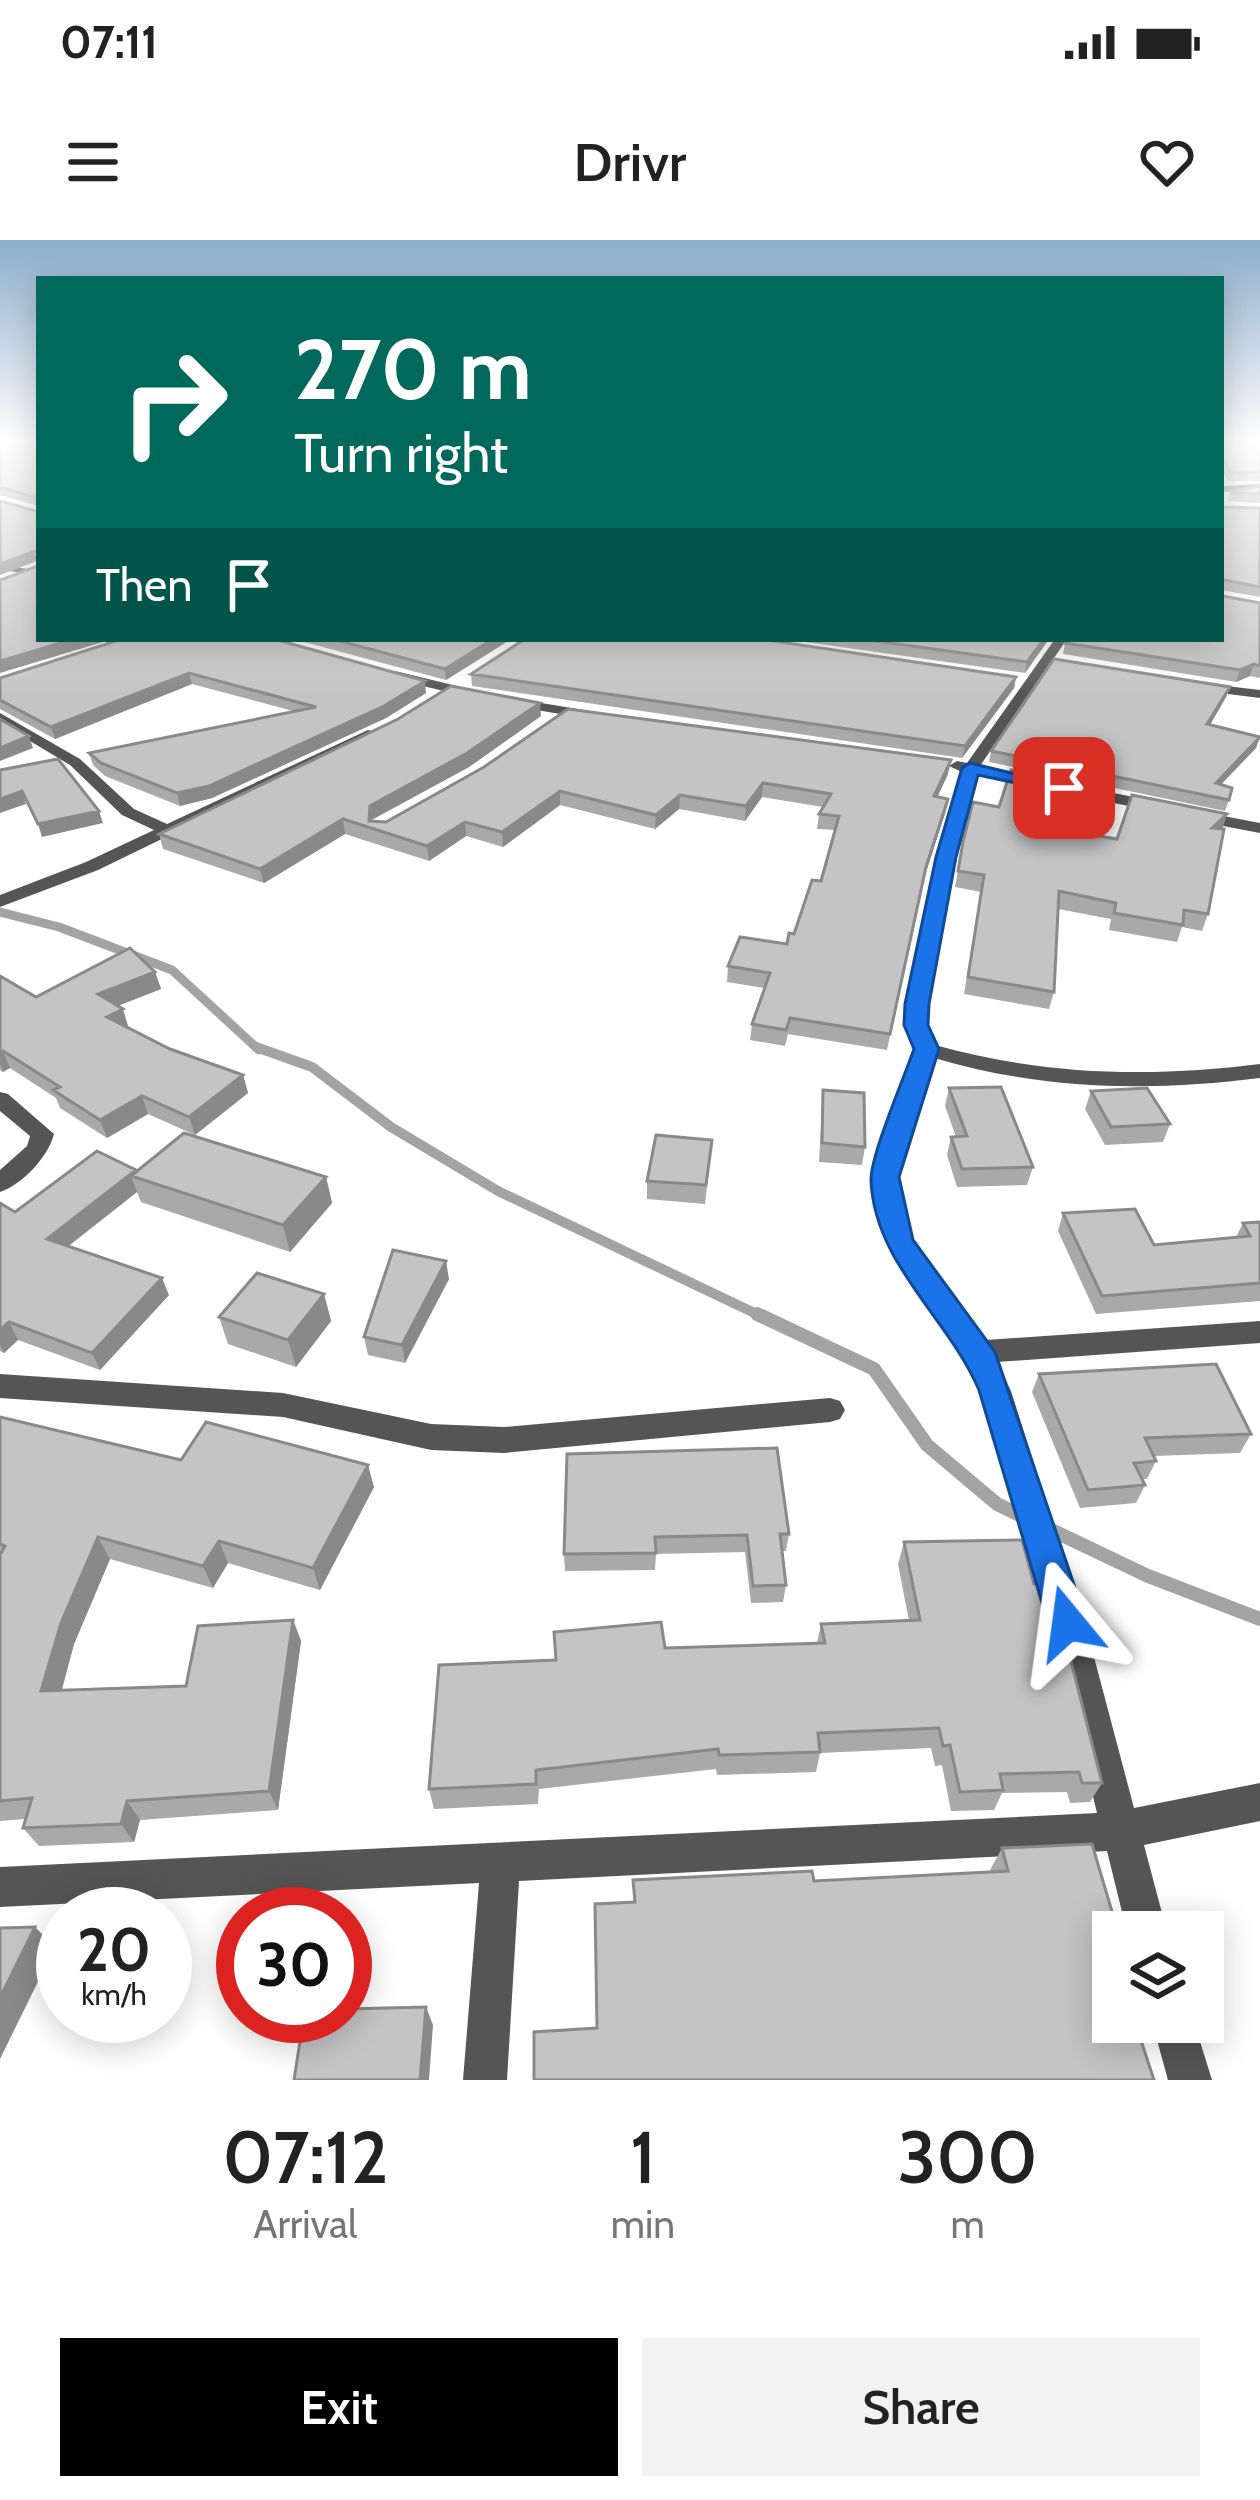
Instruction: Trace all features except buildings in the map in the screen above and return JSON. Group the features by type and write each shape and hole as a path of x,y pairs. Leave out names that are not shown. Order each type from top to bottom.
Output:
{"street":[{"path":"0,567 36,569"},
{"path":"0,583 36,569"},
{"path":"1059,642 970,768 946,857 917,1004 916,1025 926,1049 885,1177 899,1242 979,1352 1027,1486 1068,1623 1141,1911"},
{"path":"1051,659 1069,663"},
{"path":"368,668 454,691 609,717"},
{"path":"434,702 472,678"},
{"path":"1004,678 1027,682"},
{"path":"1190,686 1260,694"},
{"path":"547,725 565,712"},
{"path":"0,717 75,761 128,812 166,830"},
{"path":"0,901 393,725"},
{"path":"948,765 1260,828"},
{"path":"926,1049 962,1061 1086,1080 1190,1081 1260,1071"},
{"path":"0,1099 41,1134 38,1149 0,1184"},
{"path":"979,1352 1260,1331"},
{"path":"0,1386 284,1405 430,1437 504,1440 830,1410"},
{"path":"0,1887 500,1866 1118,1831 1260,1802"},
{"path":"485,2080 500,1866"},
{"path":"1179,2043 1190,2080"}],"waterway":[{"path":"0,912 59,927 172,970 259,1050"},
{"path":"256,1047 312,1067 391,1127 498,1191 763,1317"},
{"path":"757,1314 874,1369 927,1445 997,1504 1026,1518"},
{"path":"1043,1526 1148,1576 1260,1619"}],"route":[{"path":"1064,788 970,768 946,857 917,1004 916,1025 926,1049 885,1177 899,1242 979,1352 996,1390 1068,1623"}]}
